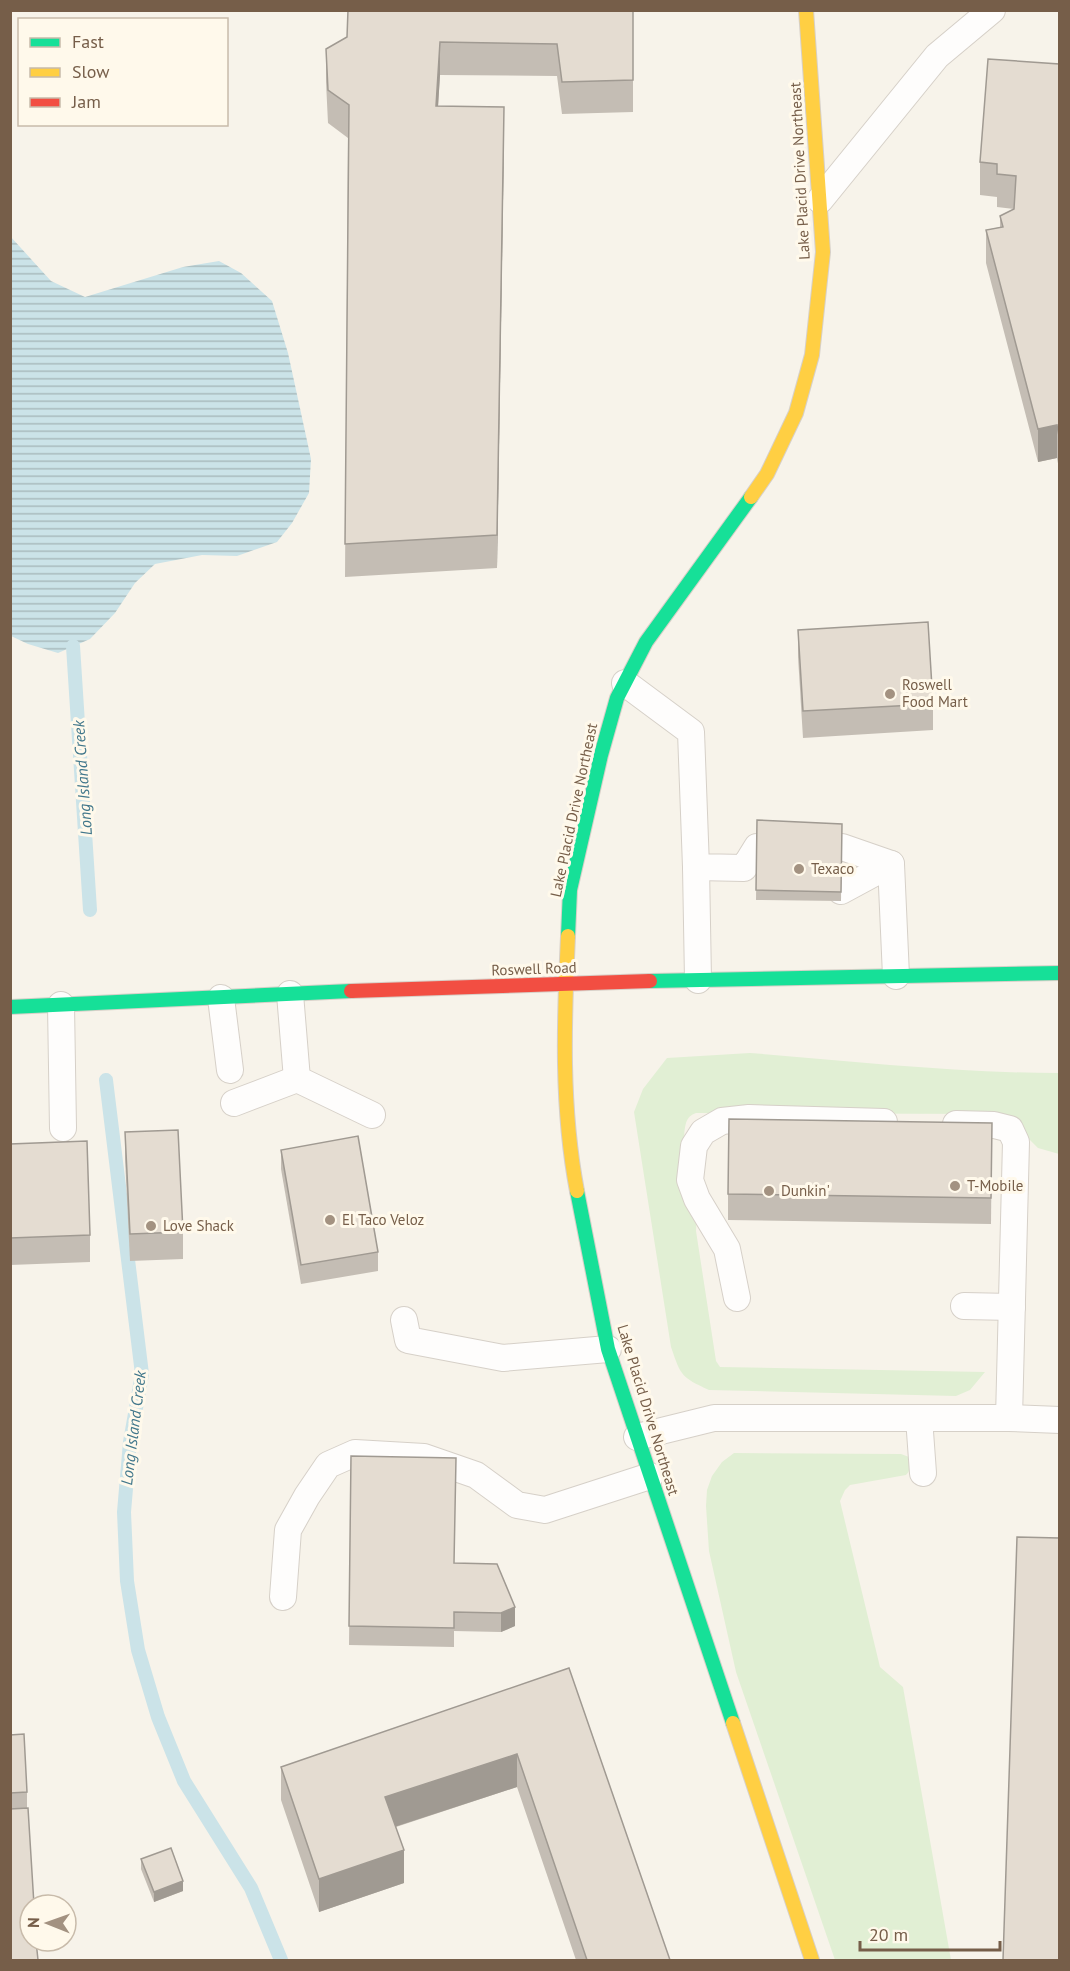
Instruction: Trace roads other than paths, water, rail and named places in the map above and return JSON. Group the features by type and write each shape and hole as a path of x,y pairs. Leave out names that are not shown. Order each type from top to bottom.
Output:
{"street":[{"name":"Lake Placid Drive Northeast","path":"806,10 823,252 812,355 796,413 767,474 646,642 617,698 601,755 570,890 565,1099 571,1153 608,1349 812,1960"},
{"name":"Roswell Road","path":"10,1007 566,984 1059,973"}],"lane":[{"path":"820,200 937,56 992,10"},
{"path":"625,682 690,732 698,980"},
{"path":"842,847 891,864"},
{"path":"841,891 891,864"},
{"path":"891,864 896,976"},
{"path":"696,867 752,868"},
{"path":"290,994 297,1079"},
{"path":"222,998 230,1070"},
{"path":"61,1005 63,1128"},
{"path":"234,1103 297,1079 372,1115"},
{"path":"737,1298 727,1249 697,1199 690,1180 694,1146 703,1132 722,1121 749,1118 993,1125 1010,1129 1016,1142 1009,1418"},
{"path":"964,1306 1012,1307"},
{"path":"406,1330 503,1358 608,1349"},
{"path":"637,1437 714,1418 1059,1420"},
{"path":"919,1418 923,1473"},
{"path":"283,1597 288,1530 328,1465 355,1454 424,1457 476,1475 517,1505 545,1510 651,1476"}],"water":[{"path":"10,236 51,281 85,297 183,267 219,261 241,273 272,301 288,353 311,459 309,493 292,523 277,542 237,556 202,555 155,564 135,583 115,613 90,639 58,653 11,636"}],"waterway":[{"name":"Long Island Creek","path":"73,646 90,910"},
{"name":"Long Island Creek","path":"106,1080 142,1374 130,1442 124,1512 127,1581 138,1650 158,1717 184,1781 251,1888 281,1960"}],"place":[{"name":"Roswell Food Mart","path":"890,694"},
{"name":"Texaco","path":"799,869"},
{"name":"T-Mobile","path":"955,1186"},
{"name":"Dunkin'","path":"769,1191"},
{"name":"El Taco Veloz","path":"330,1220"},
{"name":"Love Shack","path":"151,1226"}]}
